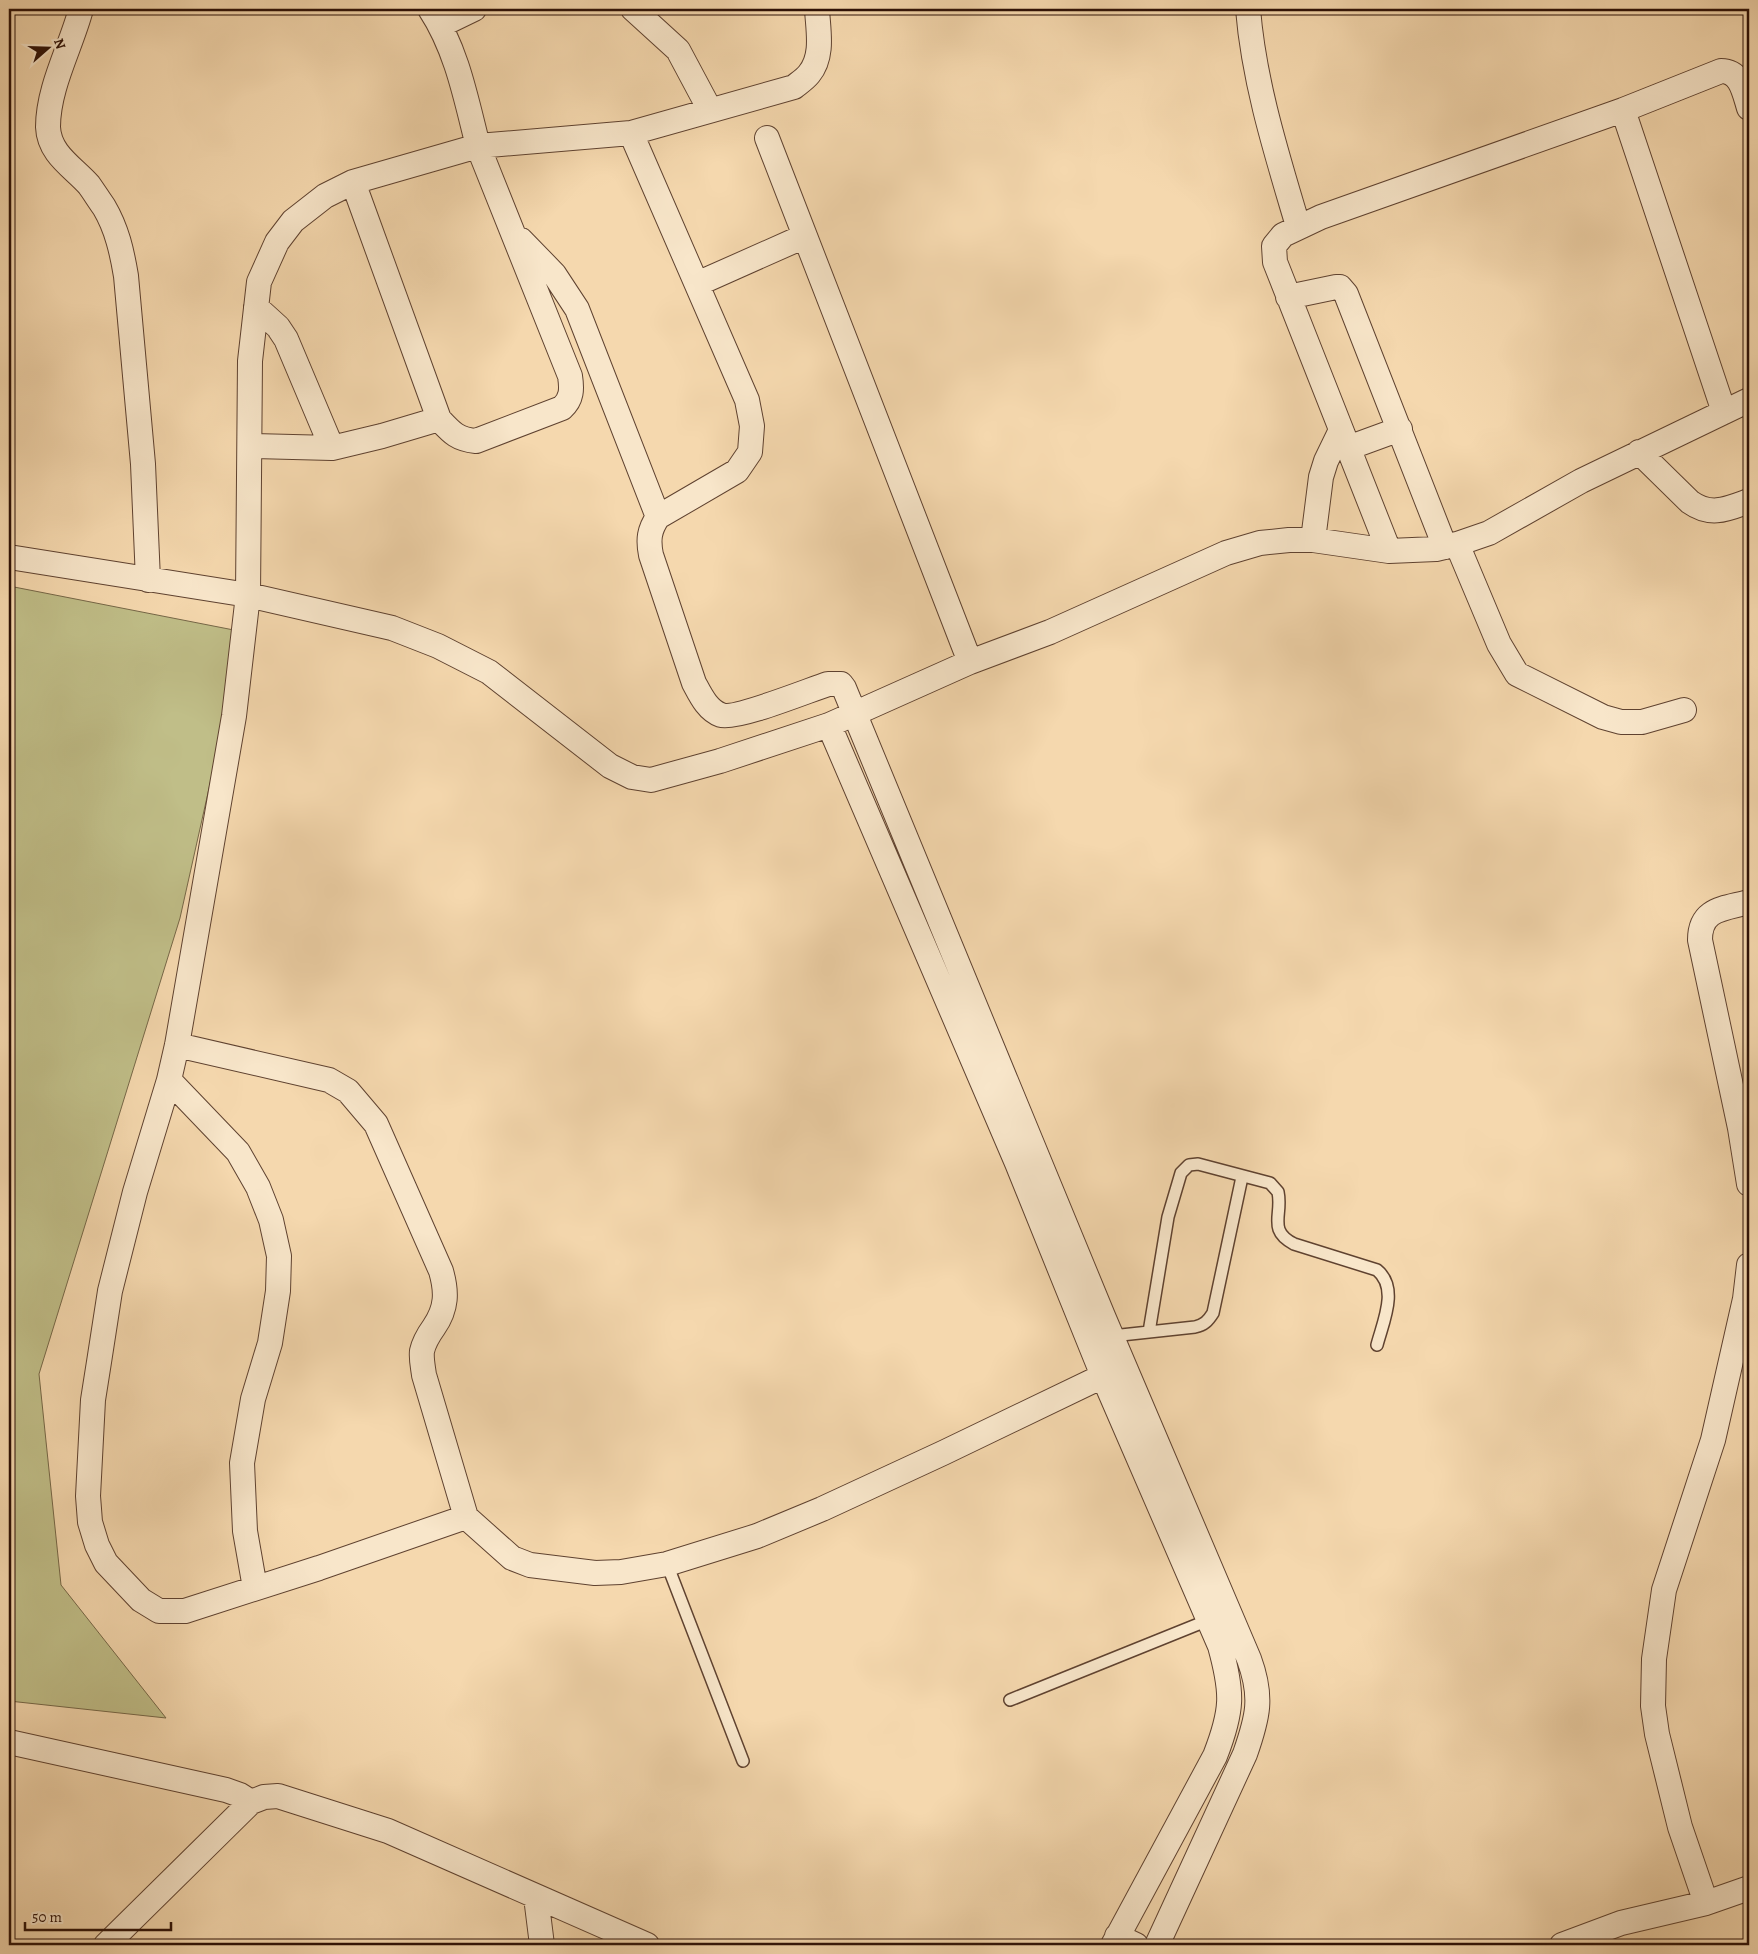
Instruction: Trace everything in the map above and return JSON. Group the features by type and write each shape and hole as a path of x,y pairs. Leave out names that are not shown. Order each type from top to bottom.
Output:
{"street":[{"path":"81,9 57,79 49,117 49,133 52,144 60,157 89,186 105,209 121,247 126,276 143,464 148,580"},
{"path":"354,182 439,419 456,436 464,440 476,440 562,408 568,402 571,395 570,376 478,146 452,50 435,17 474,9"},
{"path":"634,9 678,50 710,110"},
{"path":"466,1517 319,1568 186,1610 159,1611 141,1600 106,1563 96,1545 90,1522 88,1496 94,1400 110,1291 135,1192 169,1080 177,1045 234,716 248,595 250,361 259,282 277,242 294,221 324,196 354,182 478,146 632,132 794,87 809,75 816,64 818,55 817,9"},
{"path":"1248,9 1250,40 1259,82 1273,140 1298,226"},
{"path":"1389,552 1288,297 1275,262 1274,246 1283,235 1298,226 1623,110 1721,71 1729,71 1736,75 1749,108"},
{"path":"1623,110 1724,412"},
{"path":"632,132 747,400 752,426 750,452 737,471 658,517 649,534 651,555 694,683 702,698 722,715 739,714 828,684 841,684 844,688 1134,1388 1219,1615 1220,1646 1228,1675 1230,1700 1226,1729 1215,1756 1122,1942"},
{"path":"767,138 970,662"},
{"path":"513,232 554,274 576,309 658,517"},
{"path":"697,284 805,236"},
{"path":"1288,297 1331,287 1340,287 1344,290 1400,429 1451,546 1499,644 1517,674 1603,717 1621,722 1642,722 1684,710"},
{"path":"256,307 278,327 286,339 332,448"},
{"path":"9,557 248,595 392,628 438,646 489,672 610,766 639,779 651,780 720,761 829,725 970,662 1050,632 1226,553 1260,543 1289,540 1313,540 1389,552 1418,551 1451,546 1489,533 1581,481 1749,400"},
{"path":"250,446 332,448 439,419"},
{"path":"1313,540 1320,477 1326,461 1344,439 1400,429"},
{"path":"1639,452 1698,508 1709,511 1722,510 1749,501"},
{"path":"829,725 1009,1145 1113,1399 1219,1615 1256,1678 1258,1706 1255,1726 1245,1754 1157,1945"},
{"path":"1749,902 1709,916 1703,922 1700,929 1700,940 1740,1128 1749,1184"},
{"path":"177,1045 329,1080 348,1091 376,1124 441,1271 445,1285 444,1308 441,1317 426,1339 422,1351 422,1363 466,1517 512,1558 530,1565 595,1573 621,1572 667,1564 757,1536 822,1509 1103,1376"},
{"path":"169,1080 238,1152 258,1187 271,1220 279,1256 278,1291 270,1344 253,1398 242,1463 245,1531 255,1588"},
{"path":"1706,1903 1680,1827 1657,1734 1653,1706 1653,1666 1664,1590 1713,1440 1743,1308 1749,1265"},
{"path":"1113,1399 1134,1388"},
{"path":"9,1742 226,1790 240,1795 251,1802"},
{"path":"106,1945 251,1802 264,1797 278,1796 388,1831 647,1945"},
{"path":"1562,1945 1621,1922 1706,1903 1749,1888"},
{"path":"536,1897 542,1945"}],"lane":[{"path":"1149,1332 1168,1217 1181,1173 1189,1165 1198,1164 1270,1183 1275,1187 1279,1196 1277,1226 1285,1239 1376,1270 1383,1276 1387,1282 1388,1298 1377,1346"},
{"path":"1112,1336 1195,1327 1203,1325 1210,1318 1213,1313 1242,1177"},
{"path":"667,1564 743,1761"},
{"path":"1010,1700 1219,1615"}],"shaded area":[{"path":"9,586 244,632 180,918 39,1374 61,1585 166,1718 9,1701"}]}
